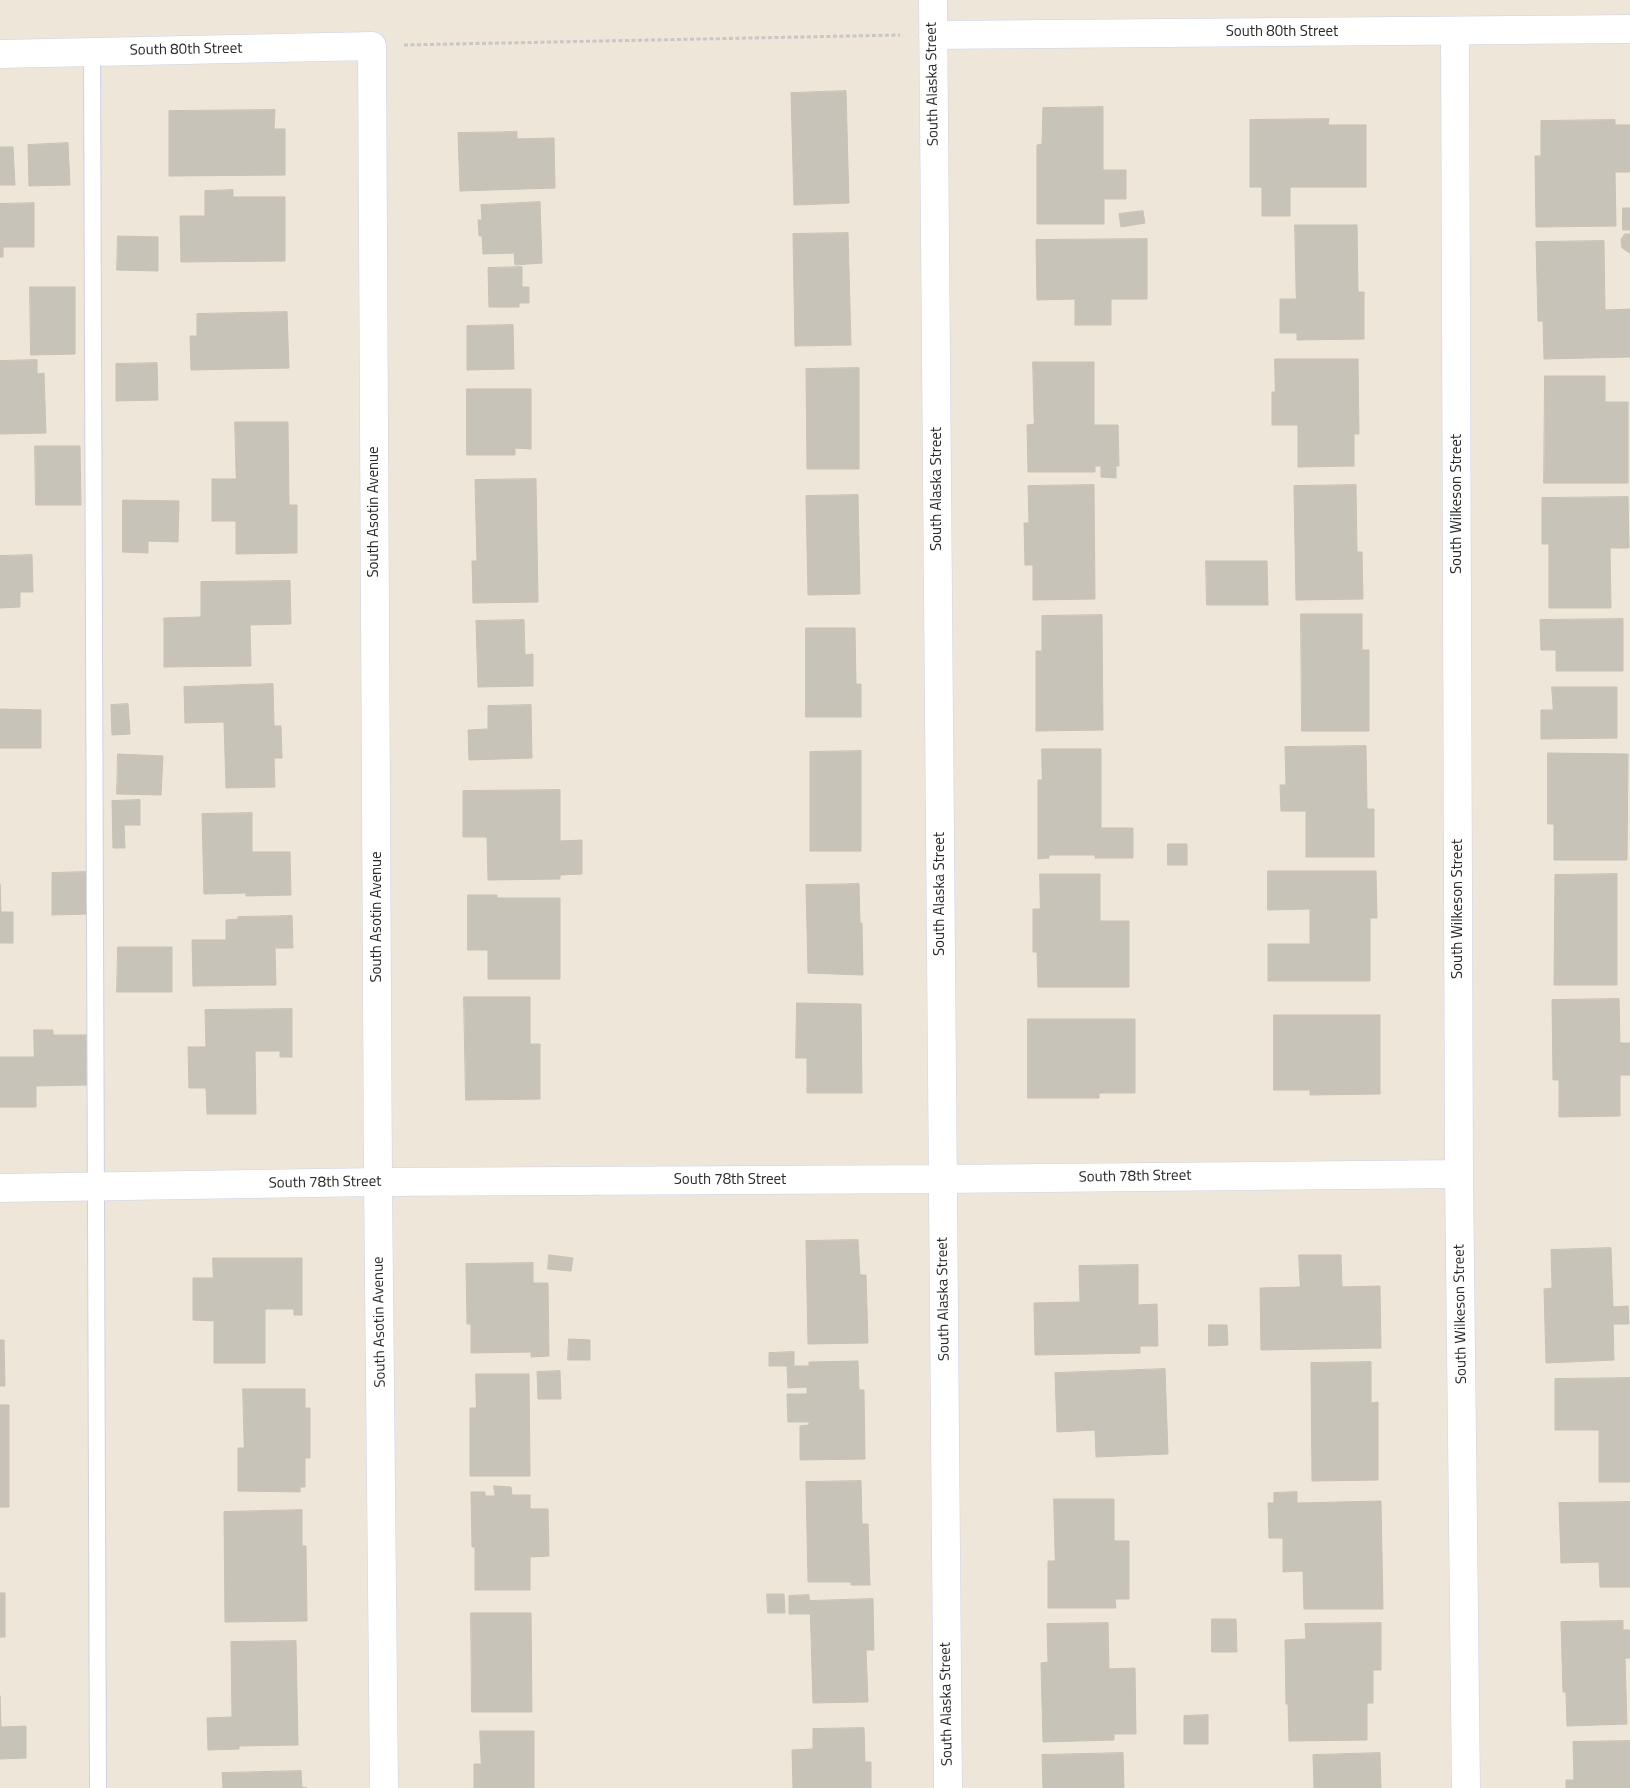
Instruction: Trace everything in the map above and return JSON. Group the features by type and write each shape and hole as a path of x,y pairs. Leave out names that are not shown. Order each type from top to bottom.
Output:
{"street":[{"name":"South Alaska Street","path":"933,0 948,1788"},
{"name":"South 80th Street","path":"933,35 1630,29"},
{"name":"South Wilkeson Street","path":"1455,31 1459,1174 1466,1788"},
{"name":"South 80th Street","path":"0,54 372,46"},
{"name":"South Asotin Avenue","path":"372,46 378,1182 384,1788"},
{"name":"South 78th Street","path":"0,1188 378,1182 942,1180 1459,1174"}],"lane":[{"path":"92,53 98,1788"}],"path":[{"path":"372,46 933,35"}],"building":[{"path":"846,91 849,203 794,205 791,93"},
{"path":"1103,107 1103,170 1126,170 1126,199 1104,199 1104,224 1037,224 1037,145 1042,144 1043,108"},
{"path":"275,110 274,129 285,129 285,175 169,176 169,111"},
{"path":"1329,119 1328,125 1366,125 1366,187 1290,187 1290,216 1262,216 1262,187 1250,187 1250,120"},
{"path":"1615,120 1615,125 1630,125 1630,172 1615,172 1616,226 1536,227 1535,156 1541,156 1541,121"},
{"path":"517,132 517,139 554,138 555,188 460,191 458,133"},
{"path":"68,143 70,185 29,186 28,145"},
{"path":"0,147 13,147 15,185 0,185"},
{"path":"233,190 233,197 285,197 285,261 181,262 180,216 205,216 205,191"},
{"path":"540,202 542,263 515,265 514,253 483,254 482,236 479,236 478,220 482,220 481,205"},
{"path":"34,203 34,247 3,247 3,257 0,257 0,204"},
{"path":"1623,208 1630,208 1630,230 1623,230"},
{"path":"1143,211 1145,223 1121,227 1119,214"},
{"path":"1295,225 1357,225 1358,292 1364,292 1364,339 1297,340 1297,333 1280,333 1280,299 1296,299"},
{"path":"848,233 851,345 795,346 793,234"},
{"path":"1625,234 1630,234 1630,253 1622,248 1621,240"},
{"path":"118,236 158,237 158,271 117,270"},
{"path":"1147,239 1147,299 1111,299 1111,325 1075,325 1075,299 1037,300 1036,240"},
{"path":"1604,241 1605,310 1630,309 1630,357 1544,359 1543,321 1538,321 1536,242"},
{"path":"522,267 522,287 529,287 529,303 519,303 519,307 489,307 488,268"},
{"path":"30,287 75,287 75,354 31,355"},
{"path":"287,312 289,368 191,370 190,336 197,336 197,314"},
{"path":"513,325 514,369 467,370 467,326"},
{"path":"1275,359 1358,359 1359,434 1354,434 1354,466 1298,467 1298,425 1272,425"},
{"path":"37,360 37,374 44,373 46,433 0,434 0,361"},
{"path":"1033,362 1094,362 1094,425 1118,425 1119,466 1116,466 1116,478 1101,477 1101,466 1095,466 1095,472 1028,472 1027,425 1034,424"},
{"path":"157,363 158,400 116,401 116,364"},
{"path":"859,368 859,469 807,469 806,369"},
{"path":"1545,376 1605,376 1605,402 1628,402 1628,483 1544,483"},
{"path":"467,389 531,389 531,449 515,448 515,455 467,455"},
{"path":"235,422 288,422 289,505 297,505 297,553 236,554 236,521 212,521 212,479 236,479"},
{"path":"35,446 80,446 81,505 36,505"},
{"path":"536,479 538,602 473,603 472,561 477,561 475,480"},
{"path":"1094,485 1095,599 1033,600 1033,565 1025,565 1024,523 1029,523 1028,486"},
{"path":"1356,485 1357,552 1362,552 1363,599 1296,600 1294,486"},
{"path":"858,495 860,594 808,595 806,496"},
{"path":"1628,497 1629,548 1610,548 1611,608 1549,608 1549,544 1542,544 1542,498"},
{"path":"123,500 179,501 178,542 148,541 148,553 123,552"},
{"path":"32,555 33,592 20,592 20,607 0,608 0,556"},
{"path":"1206,561 1267,561 1268,605 1207,605"},
{"path":"290,581 291,624 250,625 251,666 164,667 164,618 201,617 201,582"},
{"path":"1301,614 1362,614 1362,650 1369,650 1369,731 1302,731"},
{"path":"1102,615 1103,730 1036,731 1036,651 1042,651 1042,616"},
{"path":"1623,619 1623,671 1556,671 1556,650 1541,650 1540,620"},
{"path":"524,620 525,655 533,654 533,686 478,687 476,621"},
{"path":"806,628 855,628 856,684 861,684 861,717 806,717"},
{"path":"273,684 274,726 281,726 282,758 274,758 275,787 226,788 224,722 185,723 184,687"},
{"path":"1552,687 1617,687 1617,738 1541,739 1541,710 1553,710"},
{"path":"128,704 130,734 112,735 111,705"},
{"path":"531,705 532,758 469,760 468,730 488,729 488,706"},
{"path":"0,709 41,710 41,748 0,748"},
{"path":"1366,746 1367,809 1374,809 1374,857 1306,857 1306,811 1281,811 1280,785 1286,785 1285,747"},
{"path":"1042,749 1101,749 1101,828 1133,828 1133,858 1095,858 1095,855 1049,855 1049,858 1038,859 1038,780 1042,780"},
{"path":"861,751 861,851 810,851 810,752"},
{"path":"1548,753 1628,754 1627,860 1554,860 1554,824 1548,824"},
{"path":"118,754 163,756 161,795 117,794"},
{"path":"560,790 560,841 582,840 582,874 560,875 560,879 488,880 487,837 463,837 463,791"},
{"path":"140,800 140,825 124,825 125,848 113,848 112,801"},
{"path":"252,813 252,852 290,852 291,895 246,896 246,893 204,894 202,814"},
{"path":"1168,844 1187,844 1187,865 1168,865"},
{"path":"1268,871 1376,871 1377,918 1370,918 1370,981 1268,981 1268,944 1310,944 1310,909 1268,910"},
{"path":"87,872 88,914 52,915 52,873"},
{"path":"1040,874 1100,874 1100,921 1129,921 1129,987 1038,987 1037,952 1033,952 1033,909 1040,909"},
{"path":"1617,874 1617,985 1554,985 1555,875"},
{"path":"0,884 1,912 13,912 13,943 0,943"},
{"path":"859,884 863,975 808,973 806,885"},
{"path":"468,895 497,895 497,898 560,898 560,979 488,979 488,950 468,950"},
{"path":"292,916 293,948 275,948 276,985 193,986 192,940 226,940 226,920 238,919 238,917"},
{"path":"118,947 172,947 172,992 117,992"},
{"path":"464,997 530,997 530,1044 540,1044 540,1099 466,1100"},
{"path":"1619,999 1620,1043 1630,1043 1630,1075 1620,1075 1620,1116 1559,1117 1559,1080 1553,1080 1552,1000"},
{"path":"797,1003 861,1004 862,1093 807,1093 807,1058 796,1058"},
{"path":"292,1009 292,1057 280,1057 280,1051 255,1051 256,1114 207,1114 206,1088 189,1088 188,1047 206,1047 205,1010"},
{"path":"1274,1015 1380,1015 1380,1094 1310,1095 1310,1090 1274,1090"},
{"path":"1028,1019 1135,1019 1135,1093 1099,1093 1099,1098 1028,1098"},
{"path":"34,1030 53,1030 53,1035 87,1035 87,1085 36,1086 36,1107 0,1107 0,1057 34,1057"},
{"path":"858,1240 860,1275 866,1275 868,1343 808,1344 806,1241"},
{"path":"1611,1248 1613,1307 1628,1306 1629,1324 1613,1324 1614,1360 1546,1363 1544,1289 1552,1288 1551,1250"},
{"path":"549,1255 573,1258 571,1271 548,1269"},
{"path":"1299,1255 1341,1255 1342,1287 1380,1286 1381,1348 1261,1350 1260,1288 1300,1287"},
{"path":"213,1258 302,1258 302,1315 294,1315 294,1309 265,1309 265,1363 214,1363 214,1321 193,1320 193,1278 213,1278"},
{"path":"533,1263 533,1283 548,1283 549,1356 531,1357 531,1352 471,1353 471,1324 467,1324 466,1264"},
{"path":"1138,1265 1138,1305 1157,1304 1158,1346 1140,1346 1140,1353 1035,1355 1034,1303 1080,1302 1079,1266"},
{"path":"1209,1325 1227,1325 1228,1345 1209,1346"},
{"path":"569,1339 590,1340 590,1360 568,1360"},
{"path":"0,1340 4,1340 5,1386 0,1386"},
{"path":"794,1352 794,1366 809,1366 809,1362 858,1361 859,1390 864,1390 865,1459 800,1460 800,1426 809,1425 809,1422 788,1422 787,1394 807,1394 807,1387 788,1388 787,1366 769,1366 769,1353"},
{"path":"1371,1362 1371,1403 1378,1402 1378,1480 1312,1481 1311,1363"},
{"path":"1165,1369 1168,1454 1096,1457 1095,1430 1057,1432 1055,1373"},
{"path":"560,1371 561,1399 538,1399 537,1372"},
{"path":"476,1374 529,1374 530,1476 470,1476 470,1408 476,1408"},
{"path":"1630,1378 1630,1482 1599,1482 1599,1430 1555,1430 1555,1379"},
{"path":"243,1389 305,1389 305,1408 310,1408 310,1458 305,1458 305,1487 300,1487 300,1492 238,1491 238,1448 244,1448"},
{"path":"0,1405 9,1405 9,1507 0,1507"},
{"path":"861,1481 862,1524 868,1524 870,1585 851,1585 851,1582 808,1582 806,1482"},
{"path":"494,1486 511,1487 512,1495 530,1495 530,1509 548,1509 549,1556 530,1557 530,1590 475,1590 475,1547 472,1547 471,1492 485,1492 485,1496 495,1496"},
{"path":"1297,1492 1297,1503 1381,1501 1383,1609 1304,1609 1303,1571 1283,1572 1283,1538 1269,1538 1268,1503 1274,1503 1274,1493"},
{"path":"1054,1499 1114,1499 1114,1541 1129,1541 1129,1599 1115,1599 1116,1608 1048,1608 1048,1561 1055,1561"},
{"path":"1630,1502 1630,1587 1600,1587 1599,1562 1561,1563 1559,1503"},
{"path":"302,1510 302,1546 306,1546 307,1621 225,1622 224,1512"},
{"path":"0,1593 5,1593 5,1637 0,1637"},
{"path":"767,1594 784,1594 785,1613 768,1613"},
{"path":"809,1595 810,1614 789,1614 789,1596"},
{"path":"873,1599 874,1650 866,1650 868,1702 813,1703 810,1601"},
{"path":"471,1613 531,1613 532,1712 472,1712"},
{"path":"1212,1619 1236,1619 1237,1652 1212,1652"},
{"path":"1623,1621 1623,1630 1630,1630 1630,1658 1625,1658 1627,1724 1567,1726 1566,1692 1563,1692 1561,1622"},
{"path":"1108,1623 1109,1669 1135,1668 1136,1734 1114,1734 1114,1740 1043,1742 1041,1663 1048,1662 1047,1624"},
{"path":"1381,1623 1381,1670 1373,1670 1373,1703 1367,1703 1367,1740 1289,1741 1288,1704 1286,1704 1285,1640 1306,1639 1305,1624"},
{"path":"296,1641 298,1745 239,1746 239,1749 208,1750 207,1718 232,1717 231,1642"},
{"path":"0,1696 1,1727 26,1726 26,1758 0,1759"},
{"path":"1208,1715 1208,1744 1184,1744 1184,1716"},
{"path":"864,1728 865,1762 871,1762 871,1788 793,1788 792,1750 813,1749 813,1729"},
{"path":"480,1731 534,1731 534,1788 474,1788 474,1764 481,1764"},
{"path":"1630,1741 1630,1788 1566,1788 1566,1780 1574,1780 1573,1742"},
{"path":"1123,1753 1124,1788 1043,1788 1042,1755"},
{"path":"1380,1753 1381,1788 1314,1788 1313,1755"},
{"path":"301,1771 302,1787 307,1788 223,1788 222,1773"}]}
